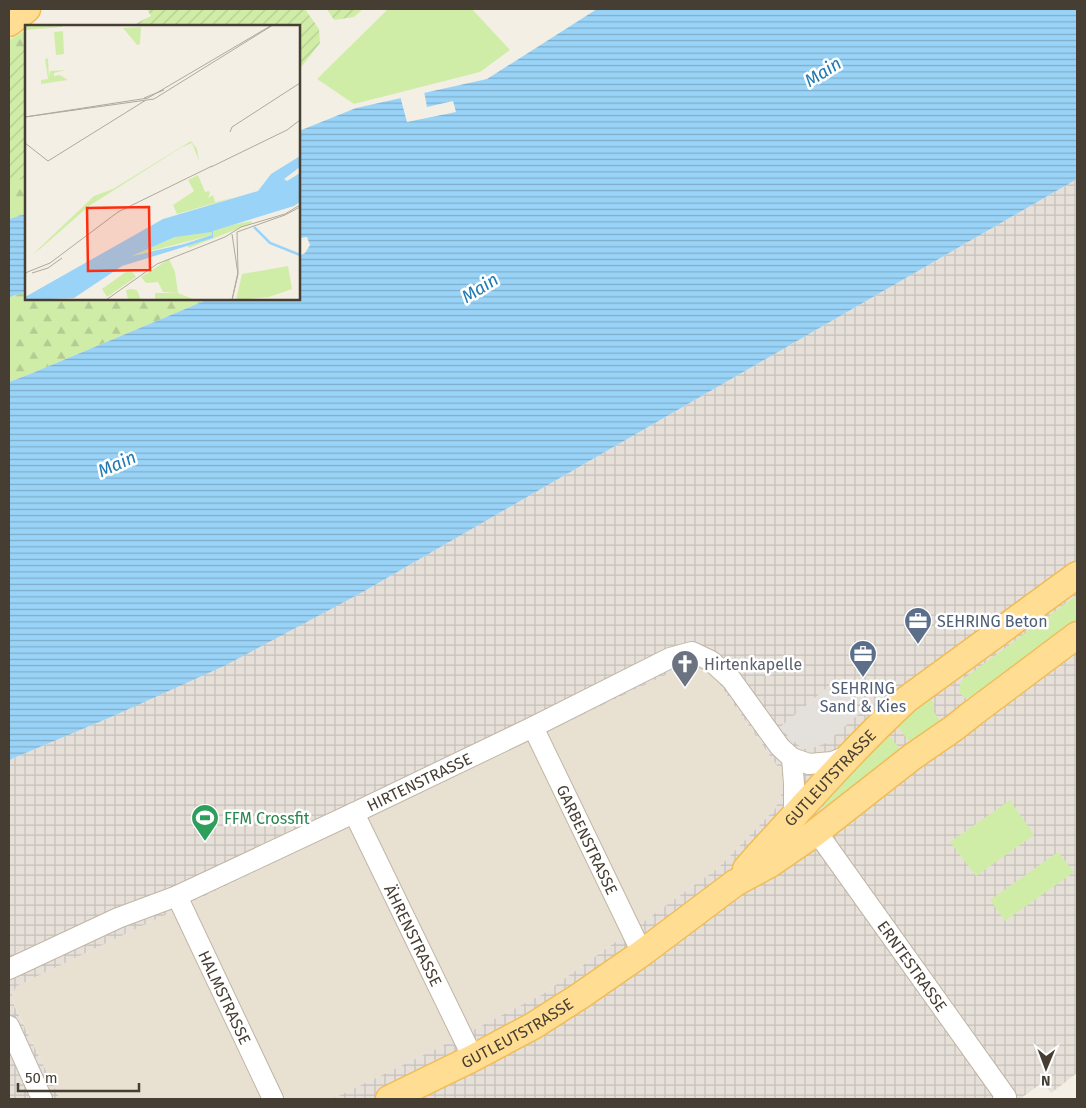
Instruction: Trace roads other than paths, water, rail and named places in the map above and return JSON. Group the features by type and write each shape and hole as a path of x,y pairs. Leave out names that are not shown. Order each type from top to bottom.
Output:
{"main road":[{"path":"9,23 27,9"},
{"name":"GUTLEUTSTRASSE","path":"735,883 850,755 907,699 1077,575"},
{"name":"GUTLEUTSTRASSE","path":"389,1099 473,1058 540,1022 580,996 735,883 770,864 815,833 912,756 954,728 1077,635"}],"street":[{"name":"HIRTENSTRASSE","path":"9,969 118,918 177,896 534,727 670,658 692,652 712,661 730,679 780,748 792,758"},
{"name":"GARBENSTRASSE","path":"534,727 642,952"},
{"path":"794,816 792,758 809,764 832,762 850,755"},
{"name":"ÄHRENSTRASSE","path":"354,813 473,1058"},
{"name":"ERNTESTRASSE","path":"815,833 824,842 1006,1097 1003,1099"},
{"name":"HALMSTRASSE","path":"177,896 273,1099"},
{"path":"9,1026 42,1099"}],"water":[{"name":"Main","path":"597,9 1077,9 1077,179 361,593 226,665 111,717 9,760 9,382 207,300 300,300 300,256 305,253 310,245 307,237 300,238 300,131 356,108 487,79"},
{"path":"25,214 25,292 9,297 9,219"}],"place":[{"name":"SEHRING Beton","path":"918,645"},
{"name":"SEHRING Sand & Kies","path":"863,678"},
{"name":"Hirtenkapelle","path":"685,688"},
{"name":"FFM Crossfit","path":"205,842"}]}
